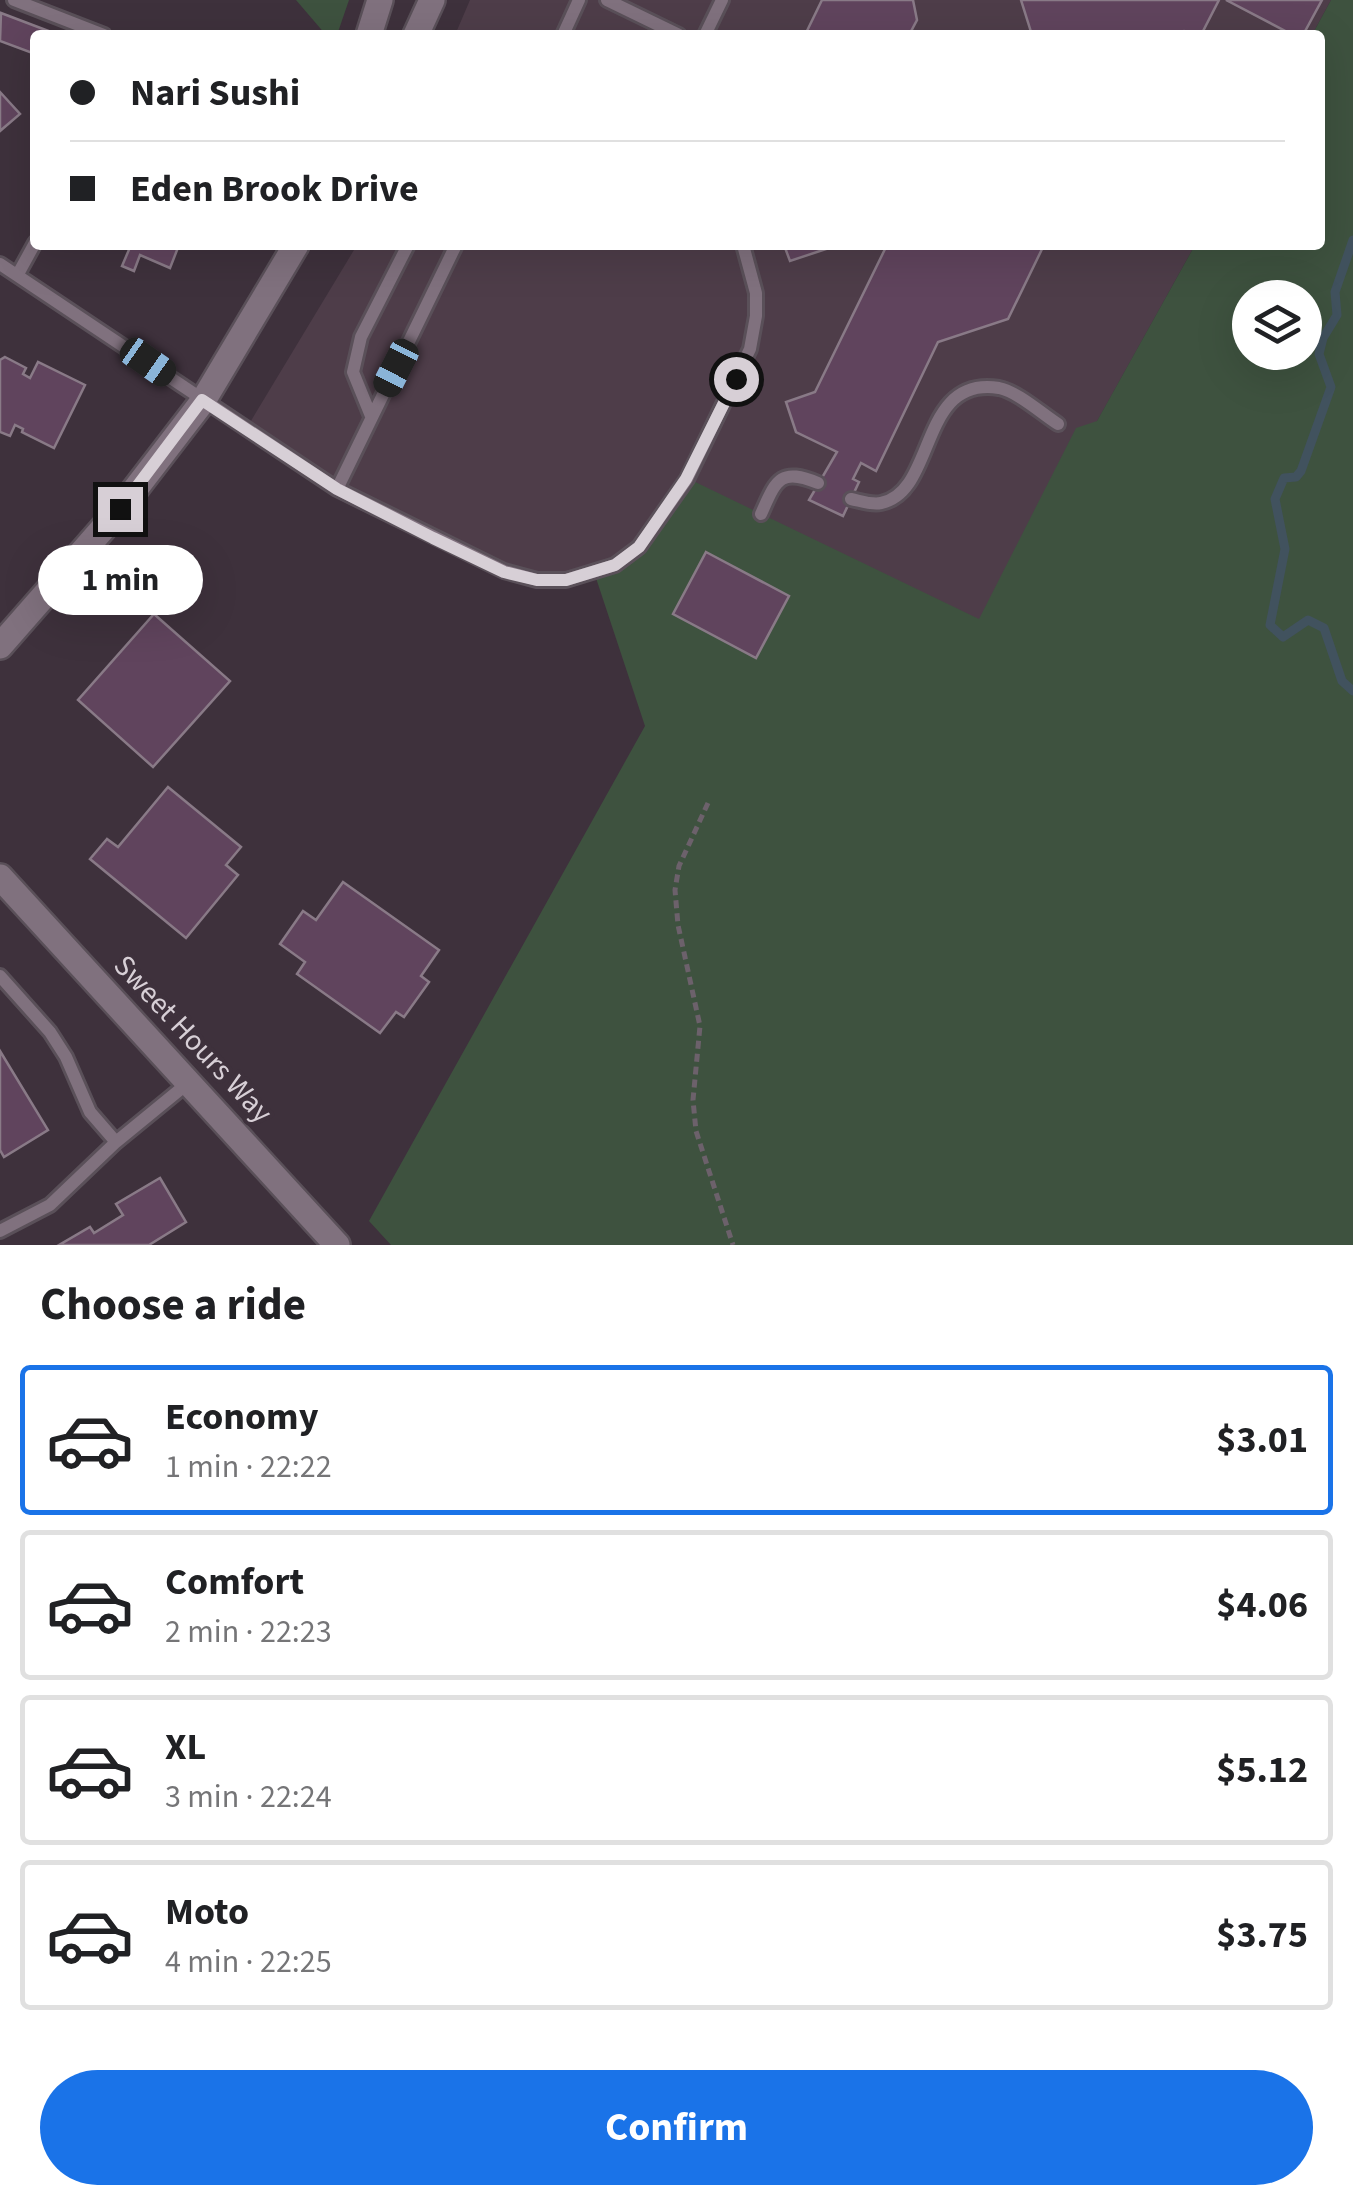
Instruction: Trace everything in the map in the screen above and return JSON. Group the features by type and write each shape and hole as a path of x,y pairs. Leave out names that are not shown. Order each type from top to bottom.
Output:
{"street":[{"path":"371,30 380,0"},
{"path":"418,30 432,0"},
{"path":"0,646 120,509 202,400 293,250"},
{"name":"Sweet Hours Way","path":"0,877 338,1245"}],"lane":[{"path":"14,0 91,30"},
{"path":"565,30 579,0"},
{"path":"606,0 668,30"},
{"path":"707,30 722,0"},
{"path":"18,274 31,250"},
{"path":"372,416 353,372 361,337 405,250"},
{"path":"337,489 454,250"},
{"path":"0,264 337,489 504,572 537,580 566,580 615,565 639,547 679,491 750,349 756,293 743,250"},
{"path":"851,499 884,503 898,494 910,480 941,414 957,397 974,388 1002,388 1058,424"},
{"path":"760,514 774,486 784,476 798,475 818,482"},
{"path":"0,976 50,1032 90,1112 116,1142"},
{"path":"0,1231 50,1205 116,1142 188,1082"}],"path":[{"path":"708,803 679,866 675,890 678,925 700,1026 694,1074 696,1131 733,1245"}],"shaded area":[{"path":"470,0 1331,0 1315,30 457,30"},
{"path":"354,250 1192,250 985,623 661,526 614,567 537,580 359,499 246,429"}],"green space":[{"path":"296,0 349,0 339,30 322,30"},
{"path":"1331,0 1353,0 1353,1245 391,1245 369,1221 645,726 595,575 632,556 687,478 979,619 1076,428 1097,421 1192,250 1325,250 1325,30 1315,30"}],"building":[{"path":"822,0 913,0 917,20 912,30 807,30"},
{"path":"1021,0 1219,0 1204,30 1030,30"},
{"path":"1226,0 1322,0 1306,30 1283,30"},
{"path":"1,13 46,30 30,30 30,52 0,41"},
{"path":"0,92 20,114 0,131"},
{"path":"129,250 177,250 170,268 140,255 134,271 122,266"},
{"path":"786,250 823,250 790,261"},
{"path":"885,250 1042,250 1008,319 938,342 876,471 861,463 853,479 859,482 843,516 809,500 837,452 796,432 786,402 815,392"},
{"path":"5,357 26,368 23,374 30,378 38,362 85,385 54,448 15,425 10,436 0,432 0,360"},
{"path":"706,552 789,596 756,658 673,614"},
{"path":"154,614 230,681 153,767 78,700"},
{"path":"168,787 241,847 226,865 238,875 186,938 90,859 107,839 118,847"},
{"path":"343,882 439,950 421,976 429,982 404,1017 396,1012 380,1033 297,974 305,962 280,944 303,911 316,920"},
{"path":"0,1051 48,1130 4,1157 0,1150"},
{"path":"160,1178 186,1222 149,1245 59,1245 90,1227 94,1233 123,1215 116,1204"}],"waterway":[{"path":"1353,240 1335,292 1337,315 1323,338 1319,354 1331,387 1301,471 1296,477 1284,478 1275,499 1285,549 1270,625 1283,637 1308,620 1324,628 1342,681 1353,691"}],"route":[{"path":"120,509 202,400 337,489 433,538 504,572 537,580 566,580 615,565 639,547 686,479 736,379"}]}
